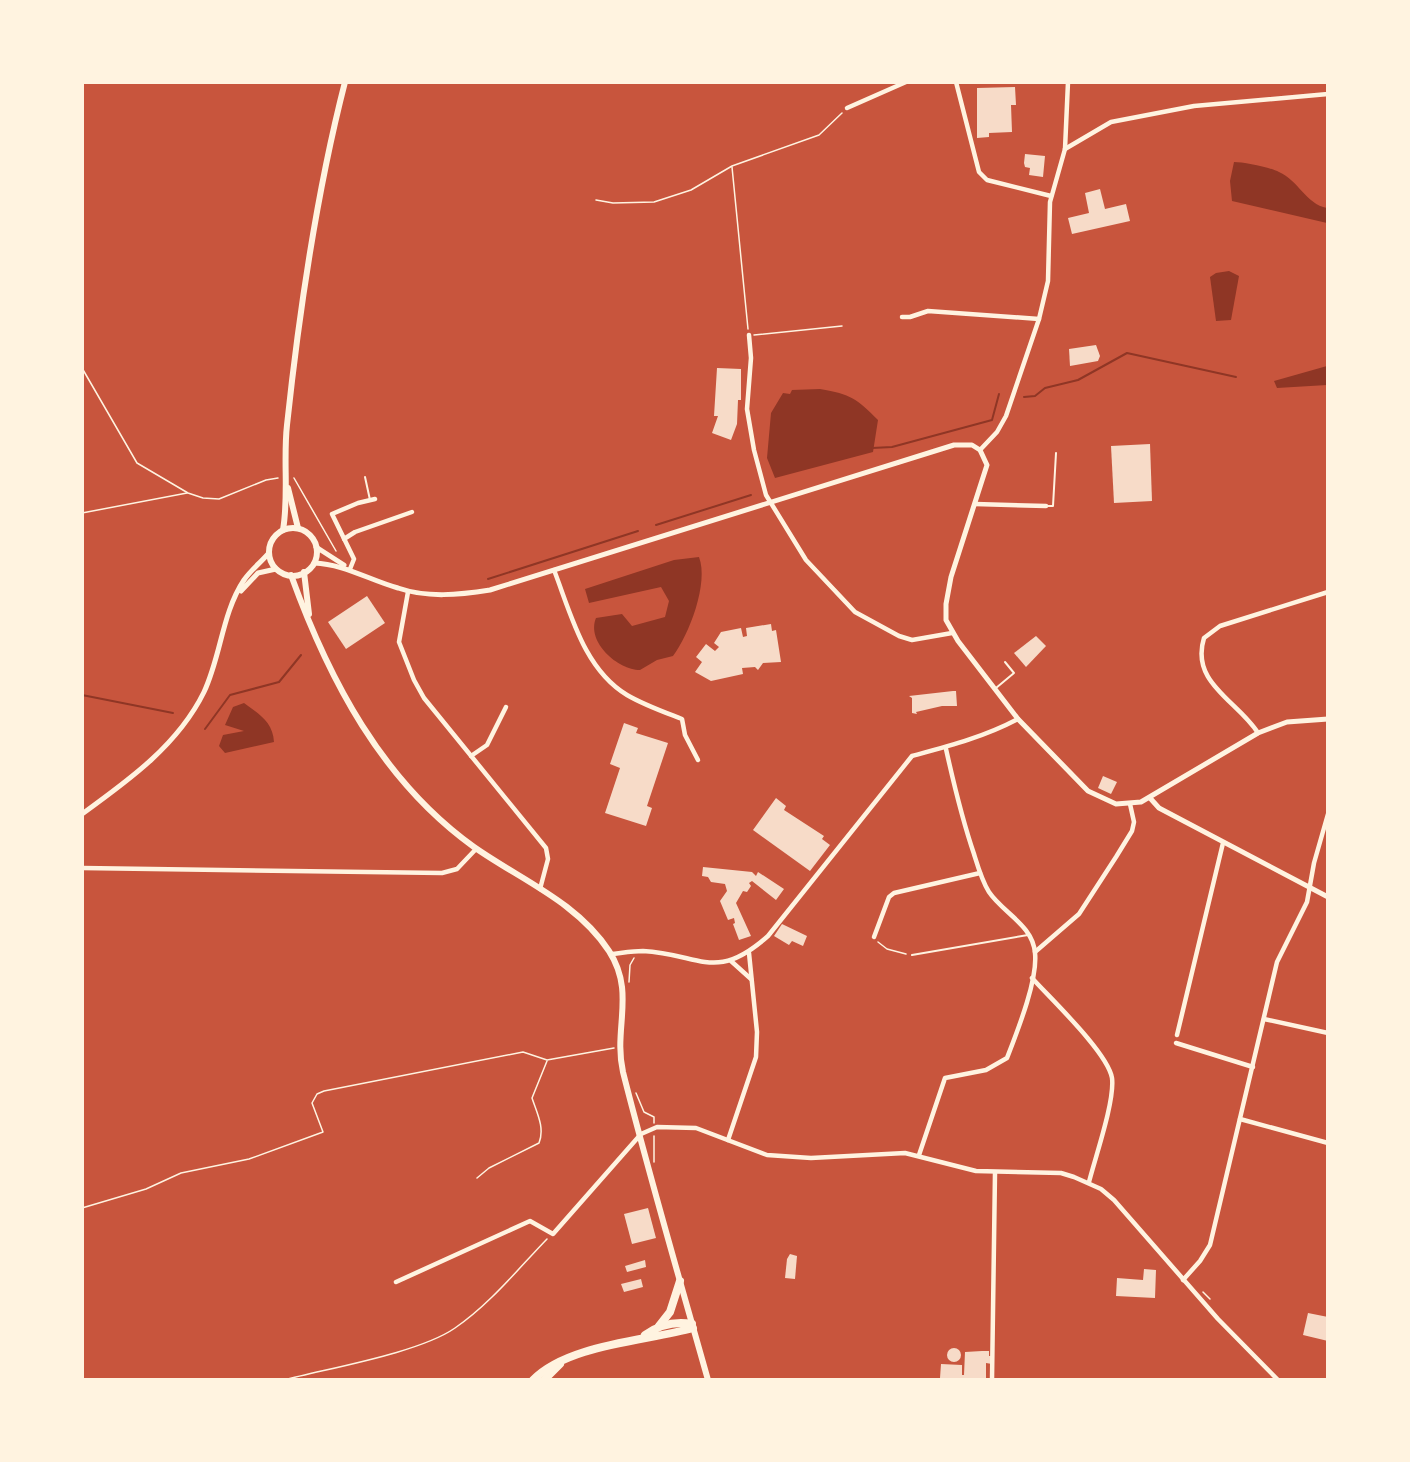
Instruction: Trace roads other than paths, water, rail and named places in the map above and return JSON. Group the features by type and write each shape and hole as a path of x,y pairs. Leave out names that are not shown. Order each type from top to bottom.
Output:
{"highway":[{"path":"658,1327 670,1312 680,1281"},
{"path":"644,1336 658,1327 677,1322 693,1326"},
{"path":"533,1380 544,1369 565,1360 644,1336 675,1333 693,1326"},
{"path":"544,1380 565,1360"}],"main road":[{"path":"283,530 286,432 324,175 345,82"},
{"path":"286,478 298,528"},
{"path":"298,528 310,535 316,547 314,563 304,572 291,575 276,569 269,553 272,539 283,530 298,528"},
{"path":"304,572 311,627"},
{"path":"291,575 311,627 347,701 385,760 417,798 476,849 583,919 618,966 624,989 621,1046 623,1069 708,1380"}],"street":[{"path":"847,108 906,82"},
{"path":"956,82 979,172 987,180 1051,196"},
{"path":"980,450 997,432 1006,416 1039,319 1048,281 1051,196 1065,149 1068,82"},
{"path":"1065,149 1111,122 1194,106 1328,94"},
{"path":"902,317 910,317 928,310 1039,319"},
{"path":"749,335 751,358 747,410 757,461 766,495 810,567 855,612 905,638 922,639 952,633"},
{"path":"314,563 350,569 408,591 440,595 471,593 509,585 954,445 967,444 980,450 987,465 951,578 946,604 946,620 952,633 1018,719 1088,790 1106,801 1130,804 1150,798 1258,733 1287,722 1328,719"},
{"path":"350,569 354,559 332,514 358,502 372,500"},
{"path":"975,504 1046,506"},
{"path":"344,539 355,532 412,512"},
{"path":"316,547 350,569"},
{"path":"82,814 145,766 194,710 214,664 232,602 244,580 269,553"},
{"path":"232,602 258,573 276,569"},
{"path":"554,570 579,637 600,671 628,696 682,719 685,735 698,760"},
{"path":"408,591 399,642 406,662 424,698 546,848 548,859 540,889"},
{"path":"1258,733 1209,681 1202,661 1204,638 1220,626 1328,592"},
{"path":"471,756 487,745 506,707"},
{"path":"611,954 643,951 712,964 731,961 749,953 768,936 912,756 946,748 997,730 1018,719"},
{"path":"919,1155 945,1078 986,1070 1007,1058 1020,1023 1032,978 1035,952 1028,935 989,893 980,873 961,817 946,748"},
{"path":"1150,798 1160,808 1328,897"},
{"path":"1035,952 1079,914 1110,866 1132,831 1134,822 1130,804"},
{"path":"1183,1280 1200,1261 1210,1245 1277,962 1307,902 1314,863 1328,814"},
{"path":"1177,1035 1224,843"},
{"path":"82,868 442,873 457,869 476,849"},
{"path":"874,937 889,897 902,890 980,873"},
{"path":"728,1140 756,1057 749,953"},
{"path":"731,961 752,979"},
{"path":"1032,978 1084,1035 1107,1066 1112,1080 1111,1093 1089,1182"},
{"path":"1264,1018 1328,1033"},
{"path":"1176,1043 1253,1067"},
{"path":"1240,1119 1328,1143"},
{"path":"396,1282 530,1221 552,1234 642,1134 654,1129 696,1128 767,1155 784,1157 889,1153 919,1155 976,1171 1061,1173 1089,1182 1114,1200 1183,1280 1278,1380"},
{"path":"992,1380 995,1173"}],"lane":[{"path":"1046,506 1053,506 1056,453"},
{"path":"365,477 372,500"},
{"path":"996,688 1014,673 1005,662"},
{"path":"912,955 1028,935"}],"waterway":[{"path":"1024,397 1035,396 1045,388 1078,380 1127,353 1236,377"},
{"path":"872,448 892,447 992,420 999,394"},
{"path":"656,525 751,495"},
{"path":"488,579 638,531"},
{"path":"205,729 230,695 279,682 301,655"},
{"path":"82,695 173,713"}]}
